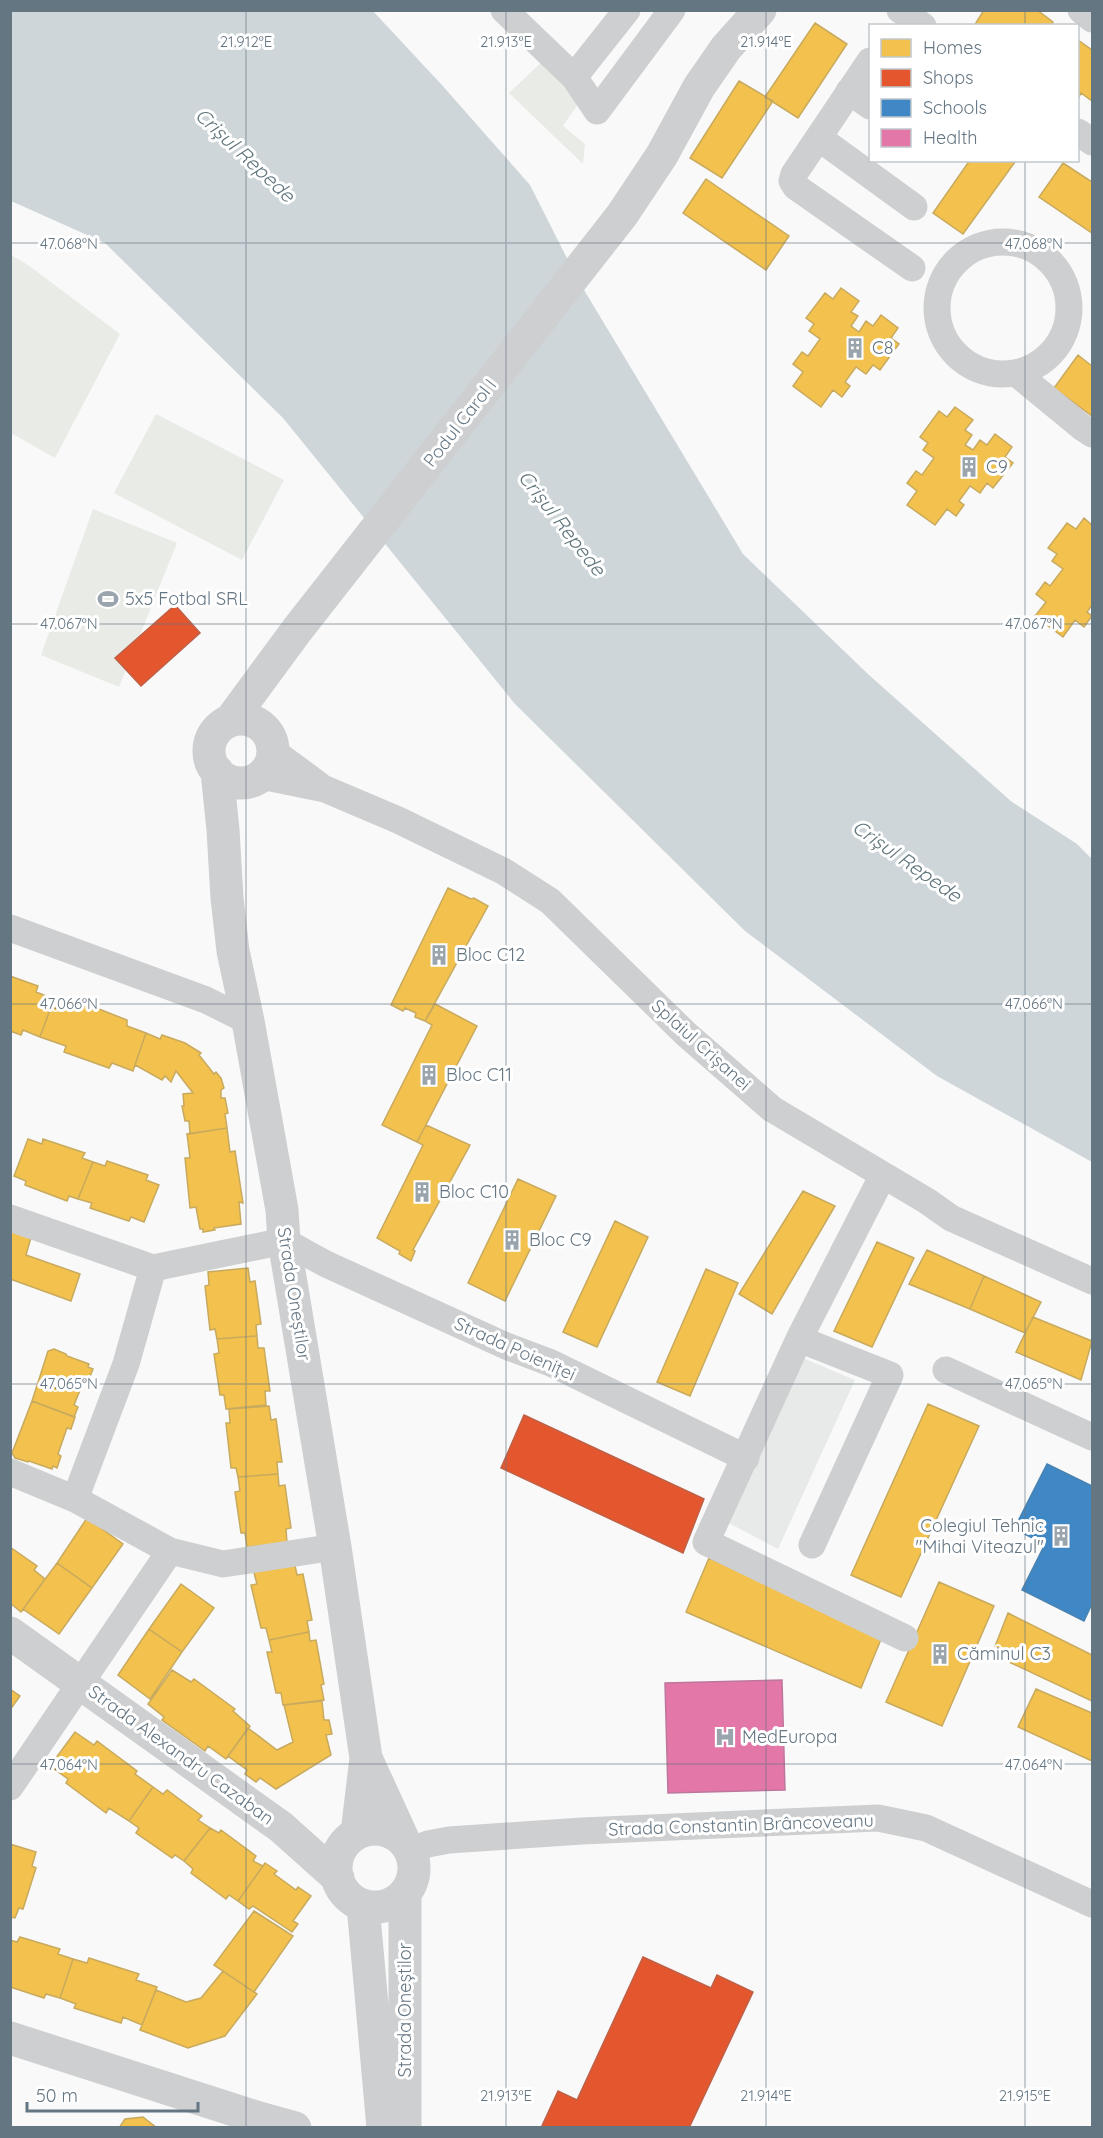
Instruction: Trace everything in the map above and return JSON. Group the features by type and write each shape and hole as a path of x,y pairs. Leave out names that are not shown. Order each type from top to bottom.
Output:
{"street":[{"path":"504,10 574,76 597,111 672,10"},
{"path":"574,76 627,10"},
{"path":"1081,10 1092,18"},
{"name":"Podul Carol I","path":"253,762 211,761 209,752 211,741 220,728 230,721 276,657 622,215 662,154 699,87 726,48 764,13"},
{"path":"869,65 860,99 819,138 794,174 792,181 796,187 912,268"},
{"path":"1079,133 1092,142"},
{"path":"819,138 914,207"},
{"path":"1016,373 1036,365 1053,351 1065,332 1070,310 1067,288 1057,269 1041,253 1021,244 999,242 978,246 960,258 946,274 938,294 938,316 944,337 956,354 974,367 994,373 1016,373 1092,434"},
{"path":"253,762 274,687 276,657"},
{"path":"230,721 252,720 259,724 253,762"},
{"name":"Splaiul Crișanei","path":"253,762 398,820 503,871 550,901 686,1034 772,1109 951,1218 1092,1281"},
{"name":"Strada Oneștilor","path":"253,762 223,830 233,951 282,1210 284,1241 335,1547 366,1758 407,1846"},
{"path":"10,928 206,1000 248,1021"},
{"path":"883,1175 799,1339 706,1542 905,1638"},
{"path":"10,1218 153,1268 284,1241"},
{"name":"Strada Poieniței","path":"284,1241 326,1264 506,1346 551,1363 746,1458"},
{"path":"75,1499 126,1364 153,1268"},
{"path":"799,1339 890,1375 812,1545"},
{"path":"946,1370 1092,1437"},
{"path":"10,1472 75,1499 170,1551 222,1564 335,1547"},
{"name":"Strada Alexandru Cazaban","path":"10,1787 170,1551"},
{"name":"Strada Alexandru Cazaban","path":"10,1633 282,1827 338,1878"},
{"name":"Strada Oneștilor","path":"354,1836 366,1758"},
{"name":"Strada Constantin Brâncoveanu","path":"407,1846 448,1840 582,1831 878,1818 926,1828 1092,1904"},
{"name":"Strada Alexandru Cazaban","path":"282,1827 354,1836"},
{"path":"365,1830 382,1830 398,1836 407,1846 414,1862 414,1873 411,1884 396,1901 386,1906 363,1905 351,1899 343,1890 338,1878 338,1858 340,1850 354,1836 365,1830"},
{"name":"Strada Oneștilor","path":"405,1893 405,2127"},
{"name":"Strada Oneștilor","path":"363,1905 383,2127"},
{"path":"10,2038 268,2123 295,2127"}],"shaded area":[{"path":"549,55 584,95 563,126 585,144 583,164 509,93"},
{"path":"11,255 28,265 120,334 55,458 11,433"},
{"name":"5x5 Fotbal SRL","path":"156,414 284,480 242,560 114,493"},
{"name":"5x5 Fotbal SRL","path":"93,509 177,543 119,687 41,655"},
{"path":"803,1358 855,1380 778,1549 723,1520"}],"water":[{"name":"Crișul Repede","path":"372,10 530,185 578,280 743,554 869,675 1012,802 1077,844 1092,859 1092,1162 937,1076 745,931 515,704 283,418 105,243 11,201 11,11"}],"building: Homes":[{"path":"984,10 1037,10 1053,22 1052,24 975,24"},
{"path":"815,23 847,44 798,118 765,97"},
{"path":"1079,41 1092,50 1092,101 1081,93 1079,97"},
{"path":"739,81 773,101 722,178 690,158"},
{"path":"969,162 1015,162 963,234 933,213"},
{"path":"1063,163 1092,182 1092,233 1039,197"},
{"path":"706,179 789,236 766,270 683,213"},
{"name":"C8","path":"841,288 859,301 851,312 858,316 851,326 859,332 866,321 873,326 881,315 898,328 891,338 899,344 880,370 873,365 866,374 856,367 845,382 850,386 842,397 833,390 821,407 793,386 803,372 793,364 802,352 808,356 820,339 809,331 814,324 806,318 825,293 833,299"},
{"path":"1078,355 1092,366 1092,416 1054,388"},
{"name":"C9","path":"955,407 973,420 965,430 972,435 965,445 973,450 980,440 987,445 995,434 1012,447 1005,457 1013,463 993,488 987,483 980,493 970,486 959,501 964,505 956,516 947,509 935,525 907,505 917,491 907,483 916,471 922,475 934,458 923,450 928,443 920,437 939,411 947,417"},
{"path":"1084,518 1092,525 1092,605 1087,612 1092,616 1084,627 1075,620 1063,637 1035,616 1046,602 1036,594 1045,582 1050,586 1063,569 1052,561 1057,554 1048,548 1067,523 1076,529"},
{"name":"Bloc C12","path":"448,888 488,906 425,1021 415,1017 416,1013 405,1008 403,1011 391,1005"},
{"path":"10,976 38,986 36,992 54,999 40,1037 23,1030 21,1035 10,1031"},
{"path":"54,999 78,1008 81,1002 127,1020 127,1026 146,1033 133,1071 112,1063 109,1068 64,1052 66,1046 40,1037"},
{"name":"Bloc C11","path":"435,1004 477,1026 417,1142 382,1125 432,1025 425,1021"},
{"path":"146,1033 160,1039 162,1035 185,1043 201,1053 199,1055 214,1074 216,1072 221,1078 224,1088 221,1090 221,1098 225,1098 228,1113 225,1114 227,1128 190,1134 189,1121 185,1121 182,1106 184,1106 183,1094 193,1093 176,1071 171,1082 165,1076 162,1080 135,1065"},
{"name":"Bloc C10","path":"426,1125 470,1145 413,1250 415,1251 411,1261 399,1254 400,1251 377,1238 423,1145 417,1142"},
{"path":"227,1128 230,1152 235,1151 243,1203 239,1202 241,1224 203,1232 203,1229 200,1229 196,1207 190,1208 185,1158 190,1158 187,1134"},
{"path":"28,1139 42,1144 43,1139 85,1153 82,1158 93,1162 78,1199 69,1196 67,1201 25,1185 26,1181 14,1176"},
{"path":"107,1161 148,1175 146,1180 159,1185 144,1222 131,1217 129,1221 90,1208 92,1203 78,1199 93,1162 105,1166"},
{"name":"Bloc C9","path":"518,1179 556,1196 505,1301 468,1283"},
{"path":"803,1191 835,1206 772,1314 739,1294"},
{"path":"615,1221 648,1237 597,1347 563,1332"},
{"path":"10,1227 32,1234 26,1255 80,1274 71,1301 10,1279"},
{"path":"877,1242 914,1258 872,1347 834,1331"},
{"path":"927,1250 984,1276 970,1309 909,1284"},
{"path":"248,1268 250,1282 255,1281 261,1324 256,1325 257,1336 217,1339 215,1329 210,1330 205,1286 209,1285 208,1272"},
{"path":"706,1269 738,1283 690,1396 657,1382"},
{"path":"984,1276 1041,1302 1025,1333 970,1309"},
{"path":"1033,1317 1092,1341 1081,1380 1016,1352"},
{"path":"257,1336 258,1348 264,1348 270,1391 265,1391 266,1405 226,1409 224,1395 220,1395 214,1354 219,1353 217,1339"},
{"path":"54,1349 89,1364 88,1367 93,1369 89,1379 85,1378 74,1405 78,1407 74,1417 32,1401 48,1351"},
{"path":"32,1401 75,1417 71,1429 67,1428 58,1454 61,1456 57,1468 53,1466 52,1469 15,1458 12,1453"},
{"path":"928,1404 979,1426 901,1597 851,1575"},
{"path":"269,1406 271,1420 276,1419 282,1462 277,1462 278,1474 238,1477 236,1468 231,1468 226,1423 230,1423 229,1409"},
{"path":"278,1474 279,1486 285,1485 291,1528 286,1529 287,1543 247,1547 245,1533 241,1533 235,1492 240,1491 238,1477"},
{"path":"87,1518 123,1544 92,1588 57,1563"},
{"path":"10,1547 37,1566 34,1570 45,1579 21,1612 10,1603"},
{"path":"709,1558 882,1637 861,1688 686,1612"},
{"path":"294,1561 297,1575 303,1574 312,1620 307,1621 309,1632 269,1640 266,1628 261,1628 251,1585 257,1584 253,1569"},
{"path":"57,1563 92,1588 59,1634 23,1609"},
{"name":"Căminul C3","path":"939,1582 994,1606 942,1726 886,1702"},
{"path":"181,1584 214,1608 182,1652 149,1629"},
{"path":"1008,1613 1092,1655 1092,1701 992,1654"},
{"path":"149,1629 182,1652 150,1699 118,1675"},
{"path":"309,1632 310,1641 316,1640 324,1684 321,1685 324,1700 283,1705 281,1693 276,1693 267,1652 272,1652 269,1640"},
{"path":"172,1670 191,1682 194,1679 235,1709 233,1711 250,1726 226,1759 208,1746 205,1751 162,1720 164,1717 148,1704"},
{"path":"10,1689 20,1696 10,1710"},
{"path":"1036,1689 1092,1713 1092,1761 1018,1727"},
{"path":"322,1701 324,1720 329,1720 332,1734 326,1735 331,1755 276,1789 260,1778 256,1782 245,1774 247,1770 228,1756 248,1728 277,1750 293,1742 284,1705"},
{"path":"75,1732 94,1745 97,1741 137,1771 135,1774 153,1787 129,1821 109,1808 106,1813 66,1783 68,1779 50,1766"},
{"path":"153,1787 163,1794 167,1790 202,1816 198,1820 210,1828 184,1861 175,1855 172,1858 136,1833 139,1828 129,1821"},
{"path":"210,1828 219,1833 221,1830 256,1856 253,1861 263,1866 238,1901 229,1895 226,1899 191,1873 193,1869 184,1861"},
{"path":"10,1844 36,1852 32,1866 36,1868 23,1909 19,1908 15,1918 10,1917"},
{"path":"265,1863 277,1871 274,1874 296,1890 298,1887 311,1896 293,1921 298,1924 292,1932 253,1906 249,1909 238,1901"},
{"path":"254,1911 293,1936 254,1992 214,1965"},
{"path":"20,1937 60,1949 58,1954 73,1959 60,1998 46,1994 44,1998 10,1987 10,1940 17,1942"},
{"path":"89,1958 139,1974 136,1980 157,1987 142,2025 123,2017 121,2023 74,2008 76,2004 60,1998 73,1959 87,1963"},
{"path":"223,1971 257,1994 225,2036 188,2048 140,2030 156,1990 186,2002 201,1998"},
{"path":"143,2117 157,2128 119,2128 125,2119"}],"building: Shops":[{"path":"175,605 200,633 141,686 115,658"},
{"path":"524,1415 704,1499 683,1553 501,1468"},
{"path":"643,1957 711,1988 717,1975 753,1992 689,2128 541,2128 558,2091 577,2100"}],"building: Schools":[{"name":"Colegiul Tehnic \"Mihai Viteazul\"","path":"1047,1464 1092,1486 1092,1606 1084,1621 1022,1590 1045,1544 1014,1529"}],"building: Health":[{"name":"MedEuropa","path":"782,1680 785,1790 668,1793 665,1683"}],"place":[{"name":"C8","path":"855,348"},
{"name":"C9","path":"969,467"},
{"name":"5x5 Fotbal SRL","path":"108,599"},
{"name":"Bloc C12","path":"439,955"},
{"name":"Bloc C11","path":"429,1075"},
{"name":"Bloc C10","path":"422,1192"},
{"name":"Bloc C9","path":"512,1240"},
{"name":"Colegiul Tehnic \"Mihai Viteazul\"","path":"1061,1536"},
{"name":"Căminul C3","path":"940,1654"},
{"name":"MedEuropa","path":"725,1737"}]}
